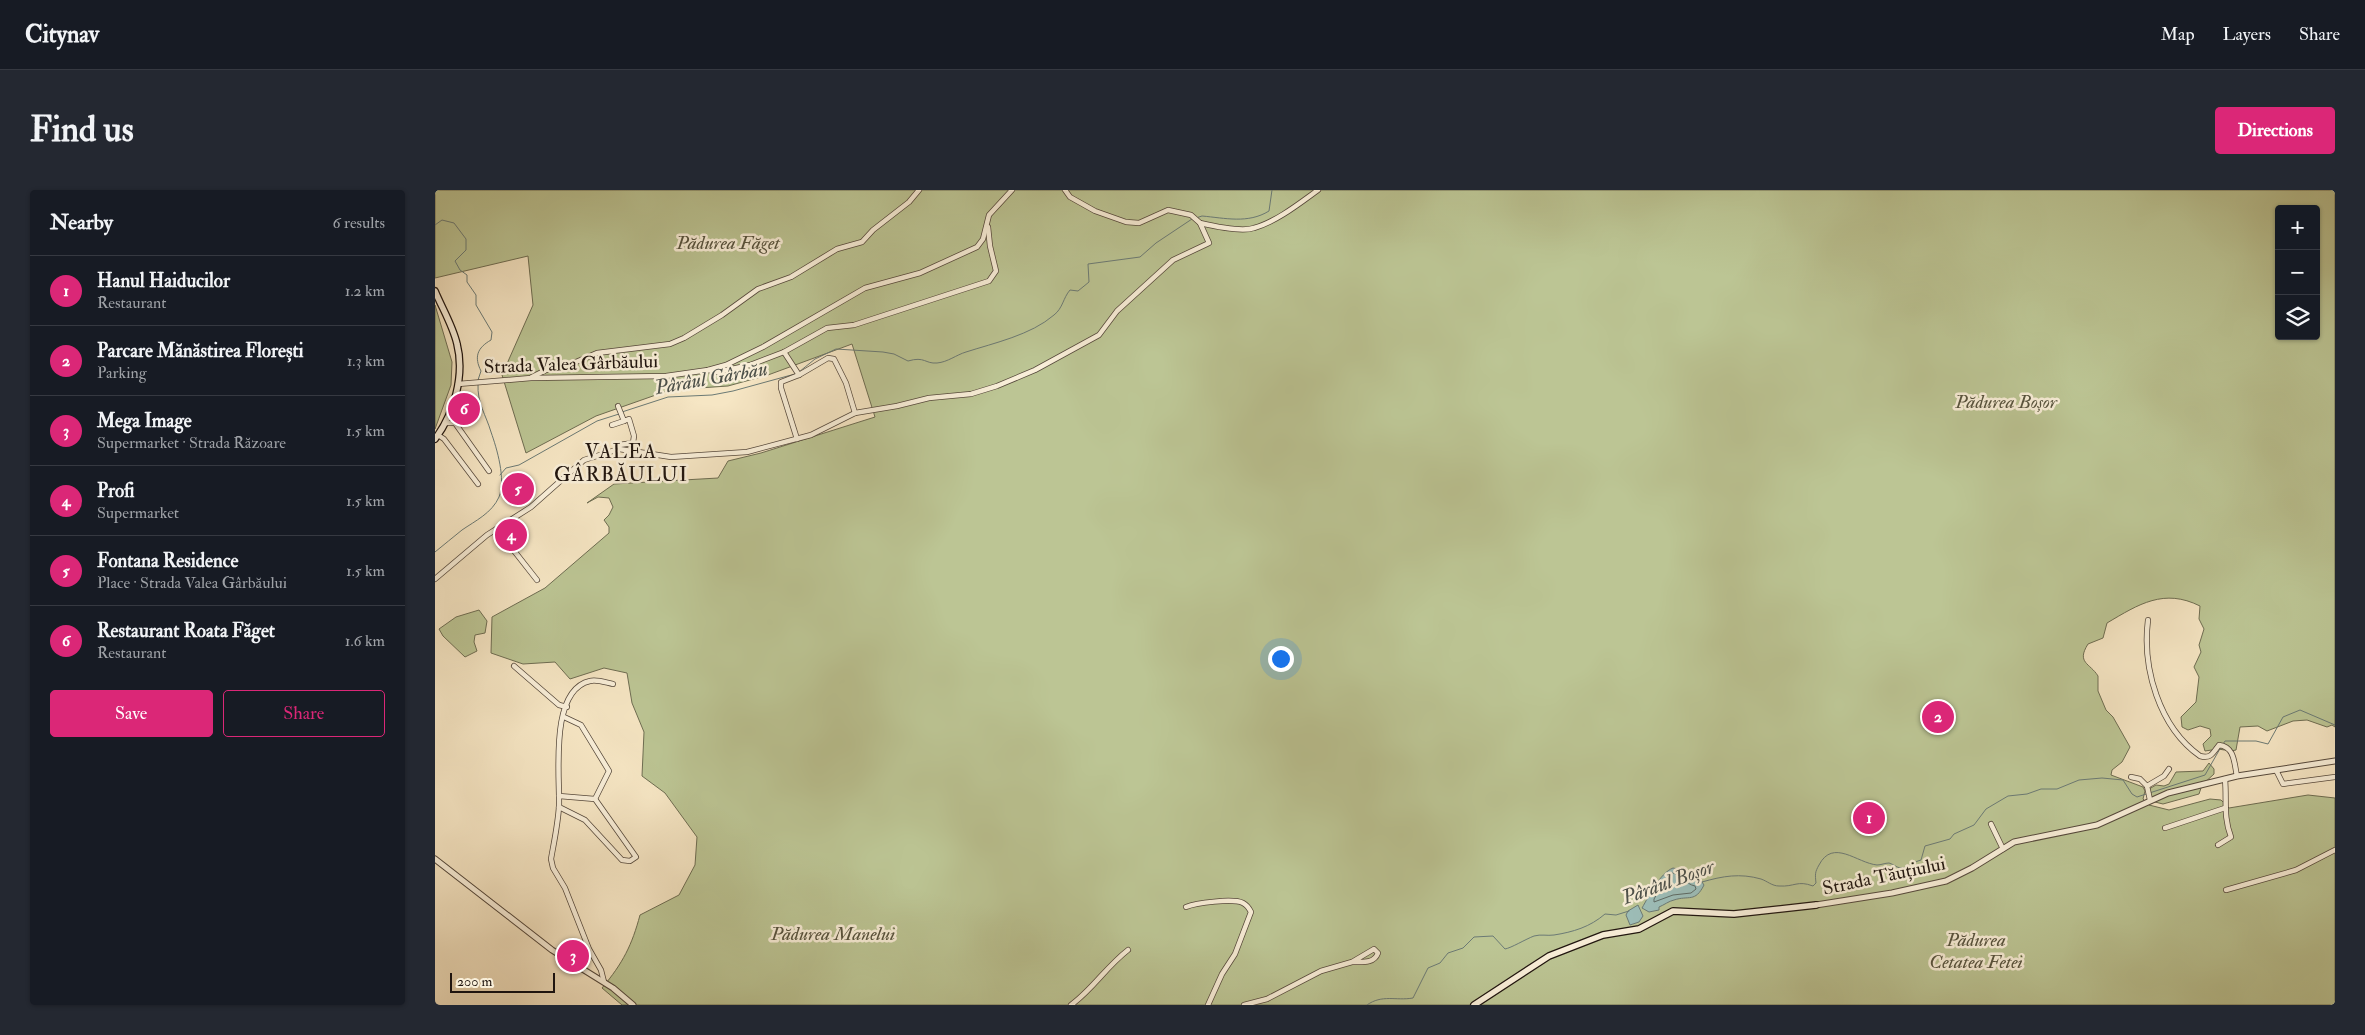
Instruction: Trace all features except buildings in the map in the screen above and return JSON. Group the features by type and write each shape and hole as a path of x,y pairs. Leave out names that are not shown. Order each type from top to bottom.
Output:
{"main road":[{"path":"435,291 457,344 460,363 458,384 445,423 437,437"},
{"name":"Strada Tăuțiului","path":"1473,1005 1549,956 1603,935 1639,928 1673,911 1738,914 1816,905"}],"street":[{"path":"531,378 546,370 569,365 597,353 670,344 684,338 722,315 758,289 791,278 837,249 862,242 873,230 909,202 919,190"},
{"name":"Strada Valea Gârbăului","path":"458,384 531,378 666,376 708,370 726,365 755,351 865,288 920,273 971,251 981,243 991,212 1012,190"},
{"path":"1065,190 1070,197 1095,211 1126,222 1139,223 1168,210 1210,226 1253,229 1291,209 1318,190"},
{"path":"435,579 497,529 531,507 583,460 619,449 671,457 732,454 797,439 825,429 855,413 929,398 971,394 997,386 1035,370 1099,335 1117,311 1173,260 1209,243 1197,220"},
{"path":"708,370 718,372 750,365 784,352 827,328 854,325 989,281 997,271 990,246 987,221"},
{"path":"784,352 798,373"},
{"path":"797,439 781,388 781,382 828,358 834,359 846,383 855,413"},
{"path":"620,410 624,421"},
{"path":"612,425 629,419 634,436 633,443 619,445 619,449"},
{"path":"445,423 455,423 489,471"},
{"path":"437,437 444,439 477,484"},
{"path":"497,529 537,580"},
{"path":"2148,620 2146,637 2150,680 2165,718 2200,756 2207,758 2211,756 2219,745 2227,746 2231,750 2237,776"},
{"path":"515,666 559,705 567,707"},
{"path":"604,982 603,974 589,950 561,878 551,864 559,807 557,755 567,707 573,694 591,680 613,684"},
{"path":"564,717 581,725 609,771 595,799"},
{"name":"Strada Tăuțiului","path":"1816,905 1933,885 1958,875 2014,842 2030,837 2097,825 2168,793 2237,776 2335,761"},
{"path":"2147,786 2164,776 2169,769"},
{"path":"2276,770 2283,784 2335,777"},
{"path":"2131,777 2140,779 2147,786 2149,800"},
{"path":"2218,845 2231,837 2224,819 2225,779"},
{"path":"559,796 595,799 636,857 630,861 622,860 585,820 559,807"},
{"path":"2165,828 2225,808"},
{"path":"1991,824 2003,849"},
{"path":"2226,890 2296,870 2335,850"},
{"path":"435,859 552,950 604,982 633,1005"},
{"path":"1186,907 1195,903 1238,902 1248,906 1251,912 1235,954 1222,974 1208,1005"},
{"path":"1245,1005 1267,999 1321,971 1352,962 1370,950 1374,949 1378,953 1375,959 1366,963 1352,962"},
{"path":"1071,1005 1083,996 1111,963 1128,950"}],"green space":[{"path":"435,190 2335,190 2335,727 2332,725 2327,727 2307,720 2293,721 2267,731 2258,726 2240,727 2236,750 2218,749 2205,751 2203,744 2211,736 2210,729 2200,726 2188,730 2182,727 2181,717 2196,702 2199,677 2194,667 2201,652 2199,645 2204,629 2199,619 2200,606 2187,601 2163,598 2130,610 2107,623 2103,638 2088,644 2083,655 2085,662 2098,676 2098,691 2106,710 2113,717 2130,747 2122,762 2112,770 2111,775 2143,787 2145,791 2143,799 2149,805 2169,810 2210,799 2221,800 2229,808 2308,795 2335,798 2335,1005 622,1005 602,988 626,953 634,936 640,915 679,895 695,865 697,837 665,793 642,776 644,732 632,703 627,673 604,668 570,679 555,662 523,664 491,653 492,617 545,588 609,533 609,527 604,520 613,507 609,498 598,497 587,503 614,484 718,478 728,461 761,453 875,417 852,344 768,375 728,386 670,390 596,416 526,453 502,375 533,305 528,256 435,278"},
{"path":"435,305 452,362 451,385 435,429"},
{"path":"479,610 487,621 485,633 475,635 474,642 477,651 465,657 443,636 439,629 456,617"},
{"path":"2209,763 2214,769 2214,774 2202,785 2199,794 2163,804 2150,799 2149,789 2156,785 2164,786 2169,784 2176,772 2203,771"}],"water":[{"path":"1673,868 1682,870 1692,880 1700,879 1704,885 1701,891 1695,896 1670,901 1659,907 1659,910 1649,912 1642,908 1659,880"},
{"path":"1638,905 1643,916 1639,922 1630,925 1626,915 1628,911"}],"waterway":[{"name":"Pârâul Gârbău","path":"1196,218 1202,216 1228,219 1253,218 1269,211 1272,190"},
{"name":"Pârâul Gârbău","path":"799,372 815,359 836,349 883,352 894,354 908,361 918,359 937,363 1012,338 1045,322 1057,312 1070,290 1078,291 1089,282 1088,264 1140,257 1156,243 1192,219"},
{"path":"435,225 442,220 454,223 466,239 466,250 455,261 460,270 467,275 467,282 476,295 476,305 492,332 491,340 478,353 477,357 481,371 478,380"},
{"name":"Pârâul Gârbău","path":"622,412 668,397 712,395 795,374"},
{"name":"Pârâul Gârbău","path":"435,552 488,512 496,503 501,490 502,482 498,455 480,403 478,384"},
{"name":"Pârâul Gârbău","path":"500,475 506,468 519,465 597,421 619,414"},
{"name":"Pârâul Boșor","path":"2223,744 2225,741 2256,741 2268,744 2283,717 2300,710 2335,725"},
{"name":"Pârâul Boșor","path":"1702,882 1739,876 1761,879 1776,886 1799,884 1813,886 1816,883 1815,875 1819,865 1831,853 1846,854 1877,865 1889,863 1903,868 1921,860 1925,846 1950,839 1954,834 1974,825 1986,809 2008,796 2027,794 2041,789 2057,789 2079,780 2102,778 2123,780 2132,794 2137,797 2205,775 2221,747"},
{"name":"Pârâul Boșor","path":"1367,1005 1384,999 1413,998 1428,968 1440,963 1448,953 1463,948 1474,937 1493,936 1505,949 1534,936 1554,935 1581,928 1605,914 1616,915 1629,911"}],"place":[{"name":"Restaurant Roata Făget","path":"464,409"},
{"name":"Fontana Residence","path":"518,489"},
{"name":"Profi","path":"511,535"},
{"name":"Parcare Mănăstirea Florești","path":"1938,717"},
{"name":"Hanul Haiducilor","path":"1869,818"},
{"name":"Mega Image","path":"573,956"}],"district":[{"name":"VALEA GÂRBĂULUI","path":"621,462"}],"park label":[{"name":"Pădurea Făget","path":"728,243"},
{"name":"Pădurea Boșor","path":"2006,402"},
{"name":"Pădurea Manelui","path":"833,934"},
{"name":"Pădurea Cetatea Fetei","path":"1976,951"}]}
